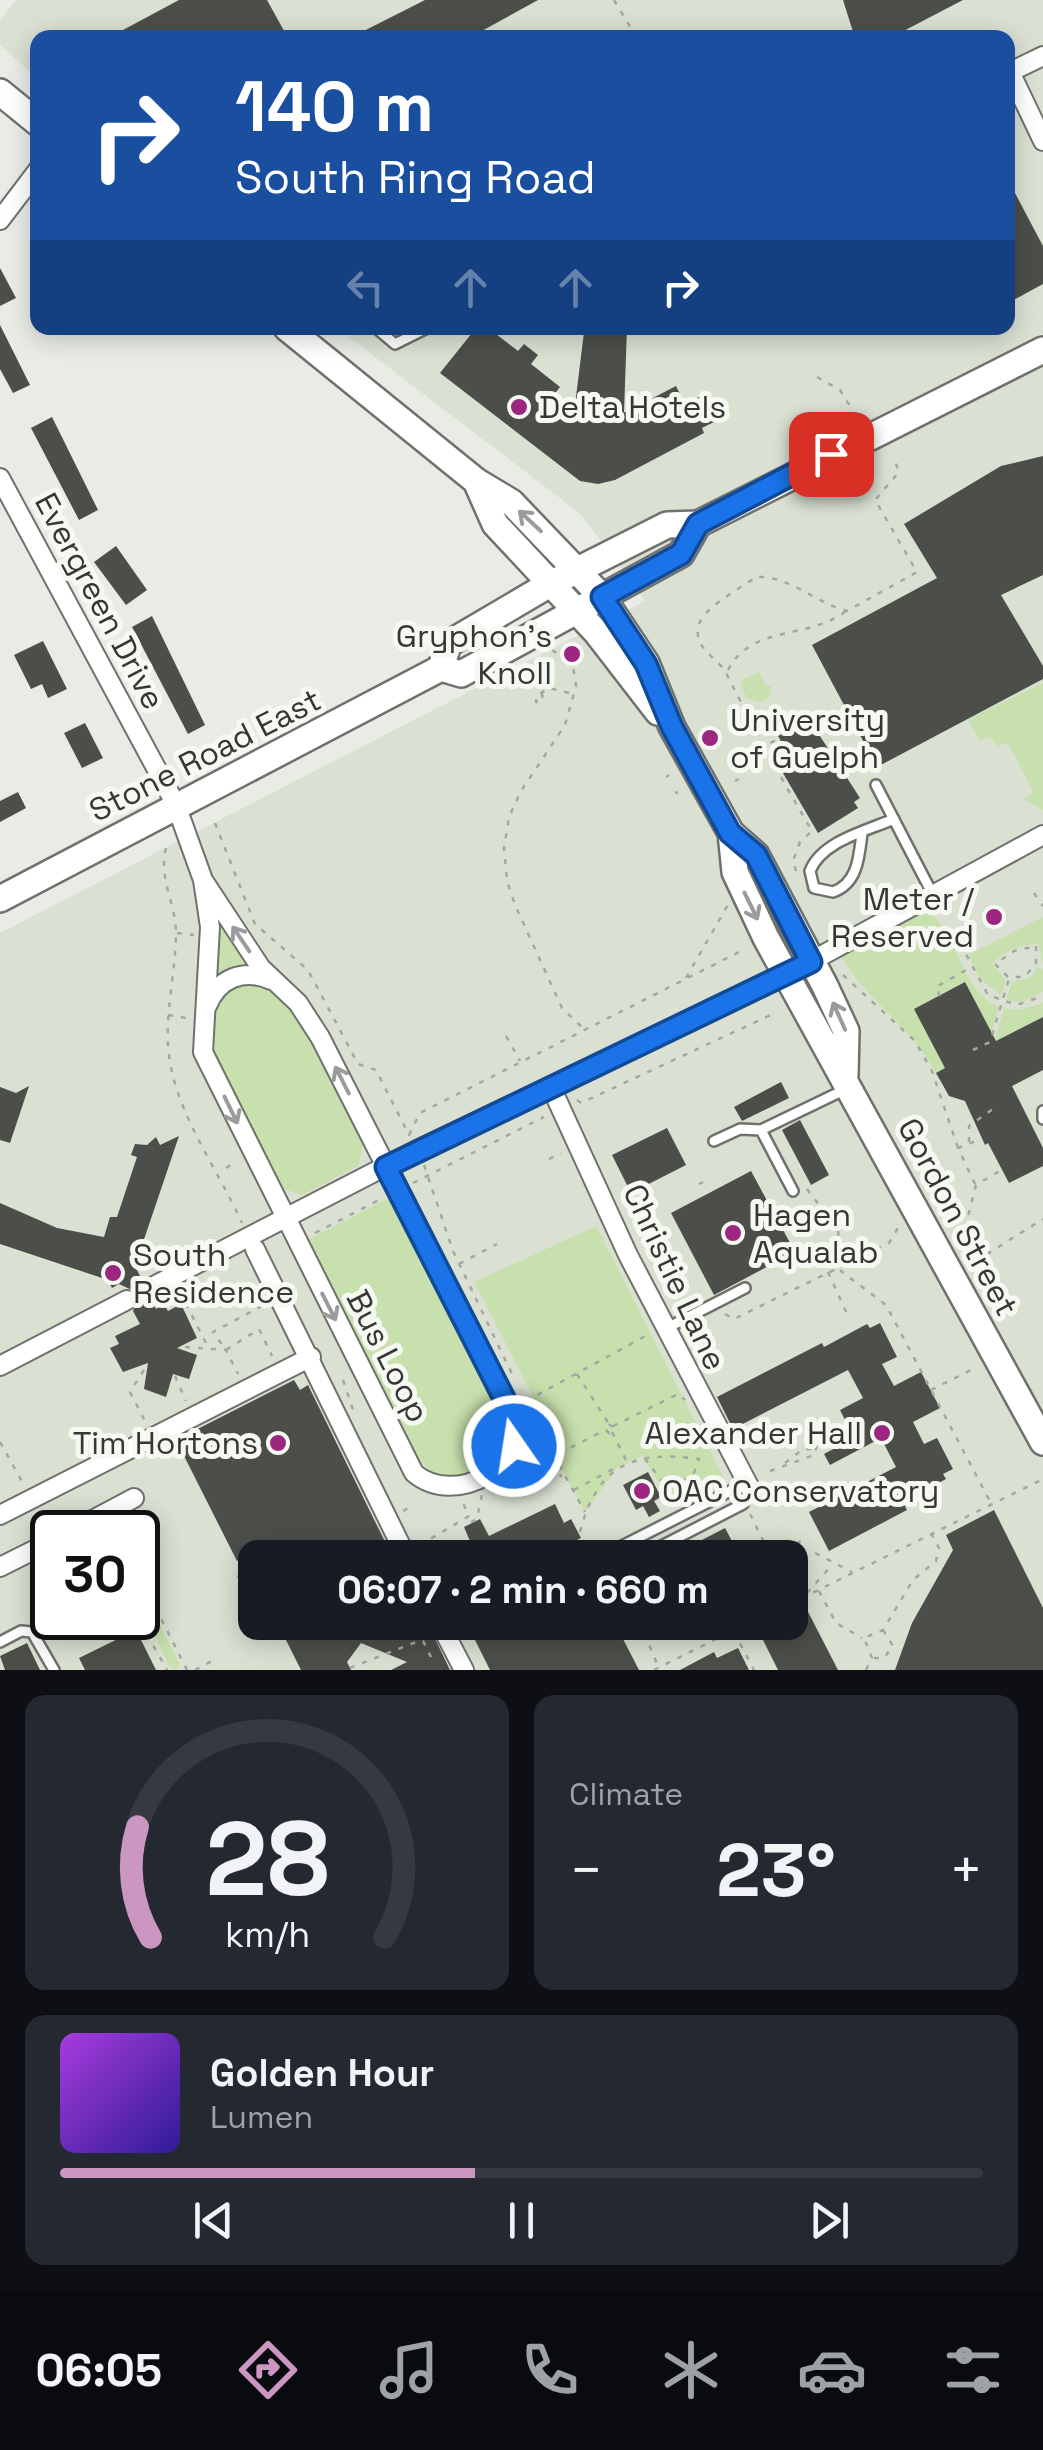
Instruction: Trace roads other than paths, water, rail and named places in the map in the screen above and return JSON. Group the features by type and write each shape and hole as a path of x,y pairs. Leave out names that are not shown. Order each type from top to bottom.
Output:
{"main road":[{"path":"0,92 30,117"},
{"name":"Gordon Street","path":"297,335 476,481 511,502 602,597 646,664 672,727 730,833 756,855 811,962 846,1032 848,1081"},
{"path":"698,524 1043,350"},
{"name":"Gordon Street","path":"476,481 495,524 577,610 672,727"},
{"name":"Stone Road East","path":"0,899 441,668 460,674 681,554 698,524 667,524 550,584 448,644 441,668"},
{"name":"Gordon Street","path":"730,833 735,872 786,975 824,1046 848,1081 1043,1442"}],"street":[{"path":"1015,71 1043,56"},
{"path":"1015,86 1043,140"},
{"path":"0,220 30,181"},
{"name":"Evergreen Drive","path":"0,478 176,805"},
{"name":"Bus Loop","path":"176,805 203,880 210,927 194,1019 203,1052 414,1473 443,1487 469,1482 507,1459 514,1446 514,1421 320,1037 288,992 261,968 203,880"},
{"path":"148,1289 386,1167 786,975 1043,835"},
{"path":"194,1019 216,989 240,974 260,976 288,992"},
{"name":"Christie Lane","path":"551,1086 664,1327 749,1486"},
{"path":"255,1250 398,1540"},
{"path":"0,1366 128,1300"},
{"path":"0,1515 310,1356"},
{"path":"111,1510 134,1498"},
{"path":"0,1567 30,1552"},
{"path":"448,1640 464,1670"}],"lane":[{"path":"384,335 395,344 413,335"},
{"path":"876,785 932,894"},
{"path":"862,833 858,865 848,884 833,892 814,888 809,877 816,859 862,833 894,819"},
{"path":"714,1141 740,1128 761,1130 848,1081"},
{"path":"1043,1112 1043,1120"},
{"path":"761,1130 798,1191"},
{"path":"664,1327 744,1288"},
{"path":"635,1540 749,1486"},
{"path":"673,1540 744,1504 749,1486"},
{"path":"0,1642 21,1631 32,1632 54,1670"}],"place":[{"name":"Delta Hotels","path":"519,407"},
{"name":"Gryphon's Knoll","path":"572,654"},
{"name":"University of Guelph","path":"710,738"},
{"name":"Meter / Reserved","path":"994,917"},
{"name":"Hagen Aqualab","path":"733,1233"},
{"name":"South Residence","path":"113,1273"},
{"name":"Alexander Hall","path":"882,1433"},
{"name":"Tim Hortons","path":"278,1443"},
{"name":"OAC Conservatory","path":"642,1491"}]}
